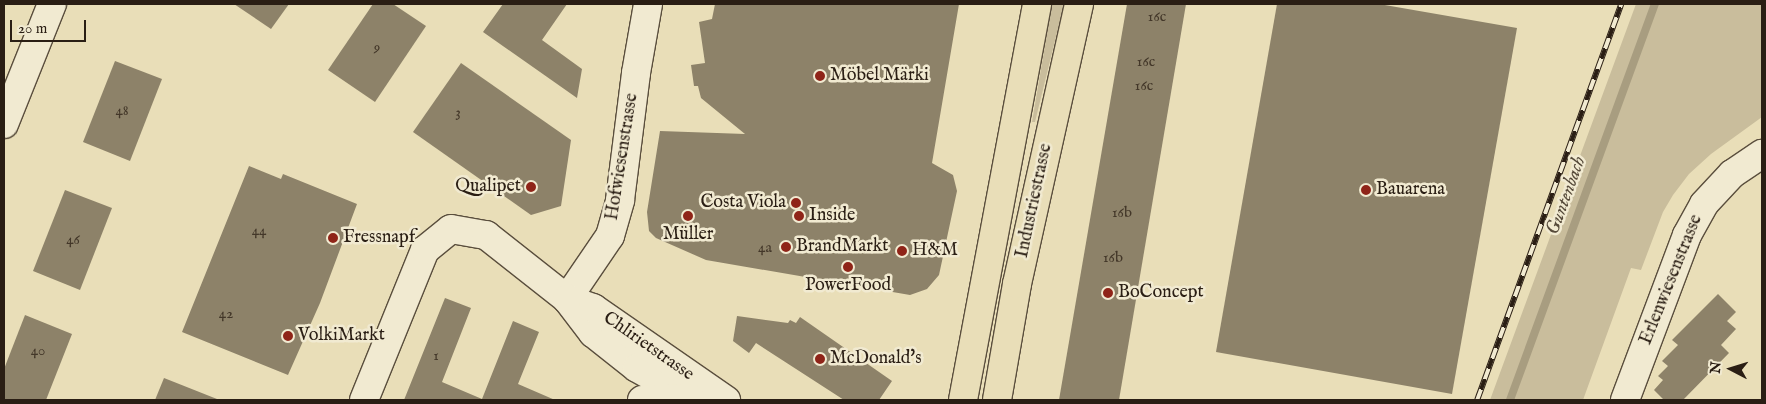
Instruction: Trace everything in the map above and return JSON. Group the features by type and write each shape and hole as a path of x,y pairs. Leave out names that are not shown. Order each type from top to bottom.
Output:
{"main road":[{"name":"Industriestrasse","path":"963,400 1037,4"},
{"name":"Industriestrasse","path":"997,400 1019,275 1080,4"}],"street":[{"path":"4,124 52,4"},
{"name":"Hofwiesenstrasse","path":"567,299 605,245 615,218 648,4"},
{"name":"Erlenwiesenstrasse","path":"1625,400 1687,235 1704,204 1732,174 1762,154"},
{"name":"Chlirietstrasse","path":"364,400 425,250 451,229 486,235 567,299 592,333 637,368 692,399"},
{"name":"Chlirietstrasse","path":"567,299 593,308 726,400"},
{"path":"642,400 692,399"}],"shaded area":[{"path":"1052,4 1064,4 1035,122 1032,122"},
{"path":"1636,4 1762,4 1762,117 1711,154 1689,174 1673,195 1663,212 1641,270 1631,268 1583,400 1490,400"}],"building":[{"path":"234,4 289,4 271,29"},
{"path":"373,4 393,4 426,26 375,102 328,70"},
{"path":"503,4 567,4 542,40 582,69 577,98 483,32"},
{"path":"715,4 959,4 932,163 953,175 957,191 939,275 927,289 910,295 706,260 656,238 649,231 647,212 660,131 745,134 701,98 698,86 694,86 691,65 705,63 699,22 712,19"},
{"path":"1127,4 1186,4 1119,400 1059,400"},
{"name":"Bauarena","path":"1277,4 1379,4 1517,28 1452,394 1216,352"},
{"path":"115,61 162,79 130,161 83,142"},
{"path":"461,63 571,140 561,206 531,215 413,132"},
{"path":"249,166 281,179 283,174 357,204 320,303 288,375 182,332"},
{"path":"65,190 112,208 80,290 33,271"},
{"path":"1718,294 1736,312 1727,321 1736,329 1721,345 1729,353 1683,400 1664,400 1654,390 1663,380 1658,376 1668,366 1662,361 1678,345 1672,340"},
{"path":"445,298 471,308 442,382 482,399 513,321 539,332 518,384 555,400 404,400"},
{"path":"25,315 72,334 46,400 4,400 4,369"},
{"name":"McDonald's","path":"737,316 788,323 790,320 796,323 800,317 892,381 879,400 844,400 756,343 749,353 733,341"},
{"path":"164,378 217,399 217,400 155,400"}],"waterway":[{"name":"Guntenbach","path":"1510,400 1655,4"}],"railway":[{"path":"1477,400 1621,4"}],"place":[{"name":"Möbel Märki","path":"820,76"},
{"name":"Qualipet","path":"531,187"},
{"name":"Bauarena","path":"1366,190"},
{"name":"Costa Viola","path":"796,203"},
{"name":"Müller","path":"688,216"},
{"name":"Inside","path":"799,216"},
{"name":"Fressnapf","path":"333,238"},
{"name":"BrandMarkt","path":"786,247"},
{"name":"H&M","path":"902,251"},
{"name":"PowerFood","path":"848,267"},
{"name":"BoConcept","path":"1108,293"},
{"name":"VolkiMarkt","path":"288,336"},
{"name":"McDonald's","path":"820,359"}]}
